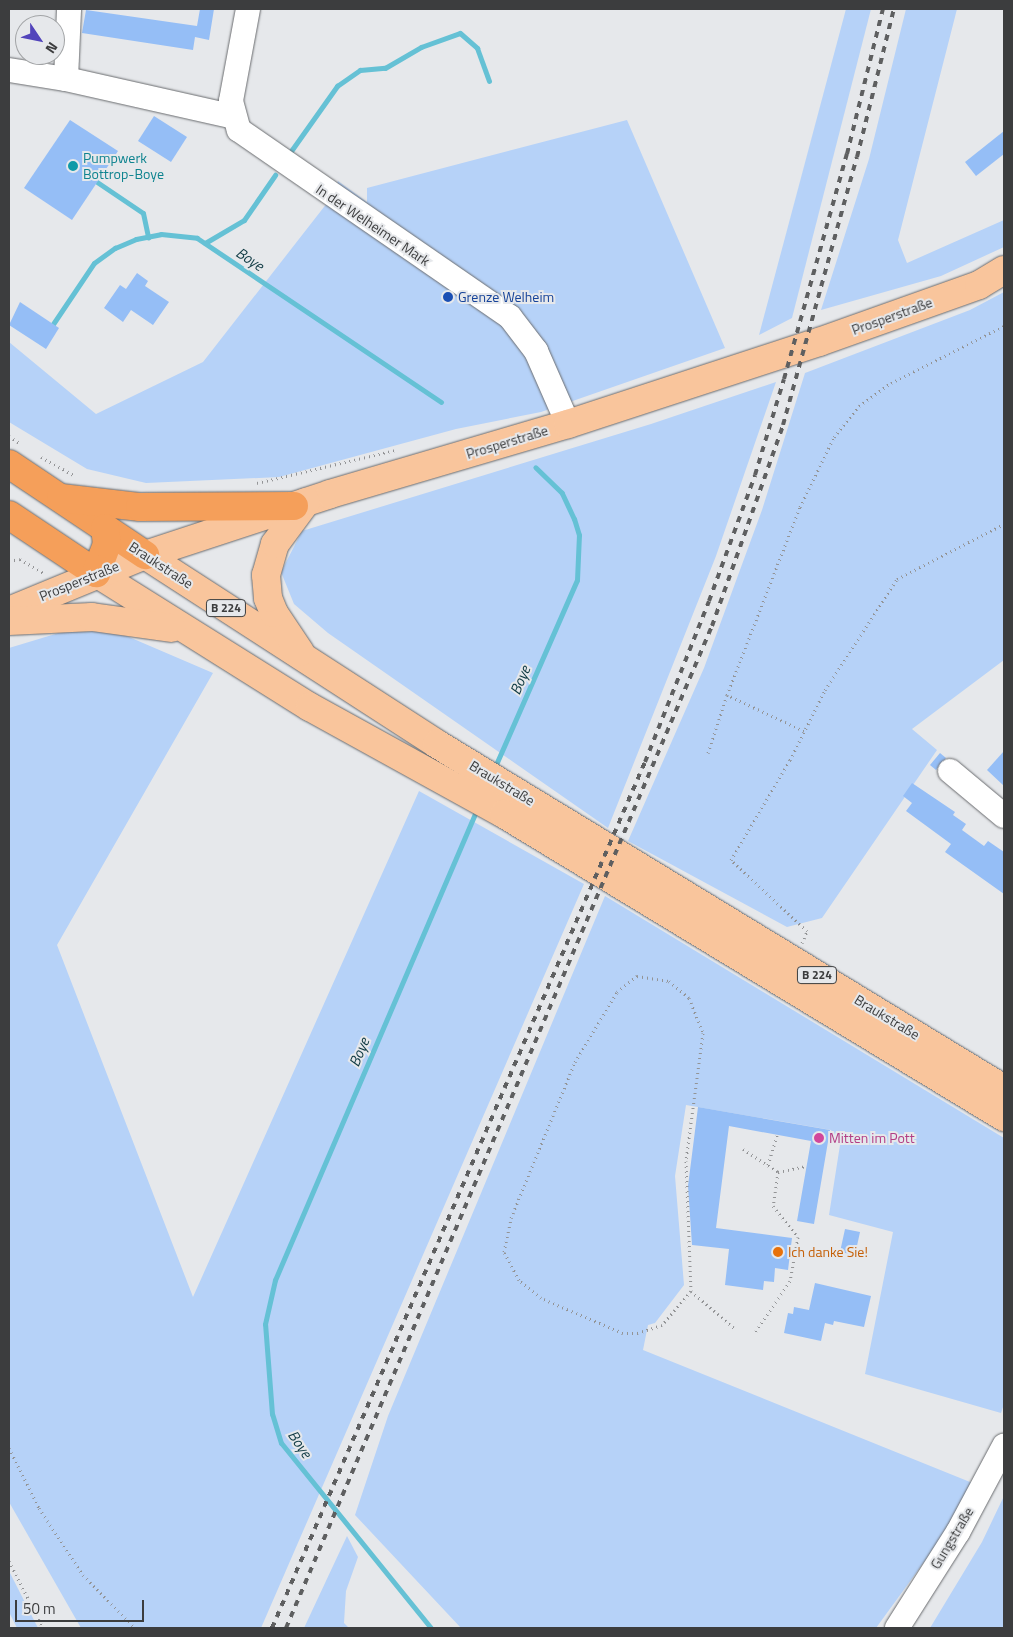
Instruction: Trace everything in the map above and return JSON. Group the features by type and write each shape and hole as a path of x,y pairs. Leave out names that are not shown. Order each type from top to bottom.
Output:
{"highway":[{"name":"Braukstraße","path":"17,456 68,487 105,528 145,555"},
{"path":"68,487 140,507 300,504"},
{"name":"Braukstraße","path":"9,516 96,573"},
{"path":"96,573 107,544 105,528"}],"main road":[{"name":"Prosperstraße","path":"9,611 96,573 145,555 300,504 568,424 818,342 979,285 1004,270"},
{"path":"300,504 275,544 266,575 268,598 274,613 306,661"},
{"path":"134,598 135,576 145,555"},
{"name":"Braukstraße","path":"145,555 306,661 470,764 510,802 1004,1117"},
{"name":"Braukstraße","path":"96,573 182,630 318,712 458,788 510,802 791,959 1004,1089"},
{"path":"9,621 92,617 182,630"}],"street":[{"path":"66,79 69,9"},
{"path":"9,70 66,79 234,118 231,101 248,9"},
{"name":"In der Welheimer Mark","path":"234,118 245,136 510,317 536,351 568,424"},
{"path":"950,771 1004,816"},
{"name":"Gungstraße","path":"897,1628 958,1532 1004,1446"}],"path":[{"path":"708,753 727,695 800,507 834,437 858,406 891,383 1004,326"},
{"path":"9,436 17,456"},
{"path":"247,484 398,449"},
{"path":"34,452 68,487"},
{"path":"791,959 807,931 731,860 825,690 897,579 1004,524"},
{"path":"9,561 20,560"},
{"path":"727,695 804,731"},
{"path":"691,1291 662,1325 638,1333 623,1333 541,1298 519,1280 504,1252 511,1218 576,1062 617,992 637,976 669,981 689,998 703,1032 686,1160 691,1291 734,1328"},
{"path":"768,1165 777,1135"},
{"path":"744,1149 778,1172 806,1166"},
{"path":"754,1334 790,1281 798,1237 773,1206 778,1172"},
{"path":"9,1448 39,1508 84,1575 136,1628"},
{"path":"9,1561 43,1628"}],"shaded area":[{"path":"846,9 871,9 792,318 759,335"},
{"path":"906,9 957,9 898,240 907,263 1004,220 1004,247 941,276 821,310 869,159"},
{"path":"627,120 725,348 541,412 456,429 279,477 146,483 87,469 9,422 9,342 96,414 203,362 331,198 338,181 367,202 367,188"},
{"path":"1004,292 1004,660 912,729 937,750 822,918 787,927 628,841 704,668 762,510 805,373 970,310"},
{"path":"776,382 716,556 608,828 328,633 294,604 281,572 302,531 651,424"},
{"path":"115,631 213,673 57,945 193,1297 419,791 584,884 261,1628 81,1628 9,1502 9,648 62,632"},
{"path":"605,896 1004,1138 1004,1404 1001,1413 865,1374 893,1232 829,1215 840,1145 831,1130 686,1105 675,1176 684,1285 655,1323 648,1325 643,1350 975,1484 943,1536 876,1628 461,1628 355,1515 388,1416"},
{"path":"1004,1496 1004,1628 930,1628 982,1542"},
{"path":"347,1536 358,1557 346,1591 344,1623 349,1628 304,1628"},
{"path":"9,1571 38,1628 17,1628 9,1612"}],"building":[{"path":"200,9 214,9 209,40 195,37 193,50 82,33 86,10 197,26"},
{"path":"154,116 187,137 171,162 138,141"},
{"name":"Pumpwerk Bottrop-Boye","path":"70,120 118,151 72,220 24,188"},
{"path":"1004,131 1004,154 976,176 965,162"},
{"path":"137,273 148,281 145,286 169,302 153,325 131,310 123,322 104,308 120,285 126,289"},
{"path":"20,302 59,328 46,349 9,325"},
{"path":"1004,751 1004,786 987,770"},
{"path":"940,753 946,758 936,770 930,765"},
{"path":"912,783 955,812 953,815 966,824 962,830 984,846 988,841 1004,852 1004,894 945,852 951,844 906,811 912,803 903,796"},
{"path":"698,1107 830,1130 814,1224 797,1221 811,1141 729,1126 716,1228 792,1238 788,1270 775,1268 774,1282 764,1281 763,1290 725,1285 729,1249 692,1245 688,1186"},
{"path":"845,1229 860,1232 855,1255 840,1252"},
{"path":"815,1283 871,1296 864,1327 834,1321 833,1325 825,1323 821,1341 784,1333 788,1313 793,1314 794,1307 809,1310"}],"waterway":[{"path":"291,151 337,86 360,70 385,68 421,47 460,33 477,48 489,81"},
{"path":"205,243 244,220 275,175"},
{"path":"97,182 143,213 148,237"},
{"name":"Boye","path":"53,324 94,263 115,248 136,239 161,234 197,238 441,402"},
{"name":"Boye","path":"494,769 577,580 579,535 574,519 562,493 535,467"},
{"name":"Boye","path":"431,1628 281,1443 272,1414 265,1324 275,1280 477,809"}],"railway":[{"path":"272,1628 645,762 709,601 755,475 784,379 847,154 883,9"},
{"path":"286,1628 712,626 783,425 857,157 894,9"}],"place":[{"name":"Pumpwerk Bottrop-Boye","path":"73,166"},
{"name":"Grenze Welheim","path":"448,297"},
{"name":"Mitten im Pott","path":"819,1138"},
{"name":"Ich danke Sie!","path":"778,1252"}]}
